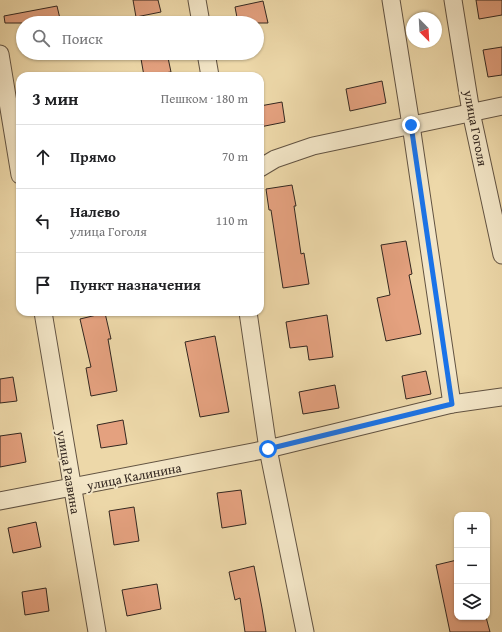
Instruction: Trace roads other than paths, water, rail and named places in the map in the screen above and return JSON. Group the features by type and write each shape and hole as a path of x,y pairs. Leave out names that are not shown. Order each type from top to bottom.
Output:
{"street":[{"path":"197,0 199,16"},
{"path":"391,0 452,404"},
{"name":"улица Гоголя","path":"453,0 471,112 502,254"},
{"path":"0,54 16,151"},
{"path":"207,60 209,72"},
{"path":"264,166 275,159 313,146 502,106"},
{"name":"улица Развина","path":"44,316 97,632"},
{"path":"249,316 268,449 305,632"},
{"name":"улица Калинина","path":"0,501 268,449 452,404 502,396"}]}
